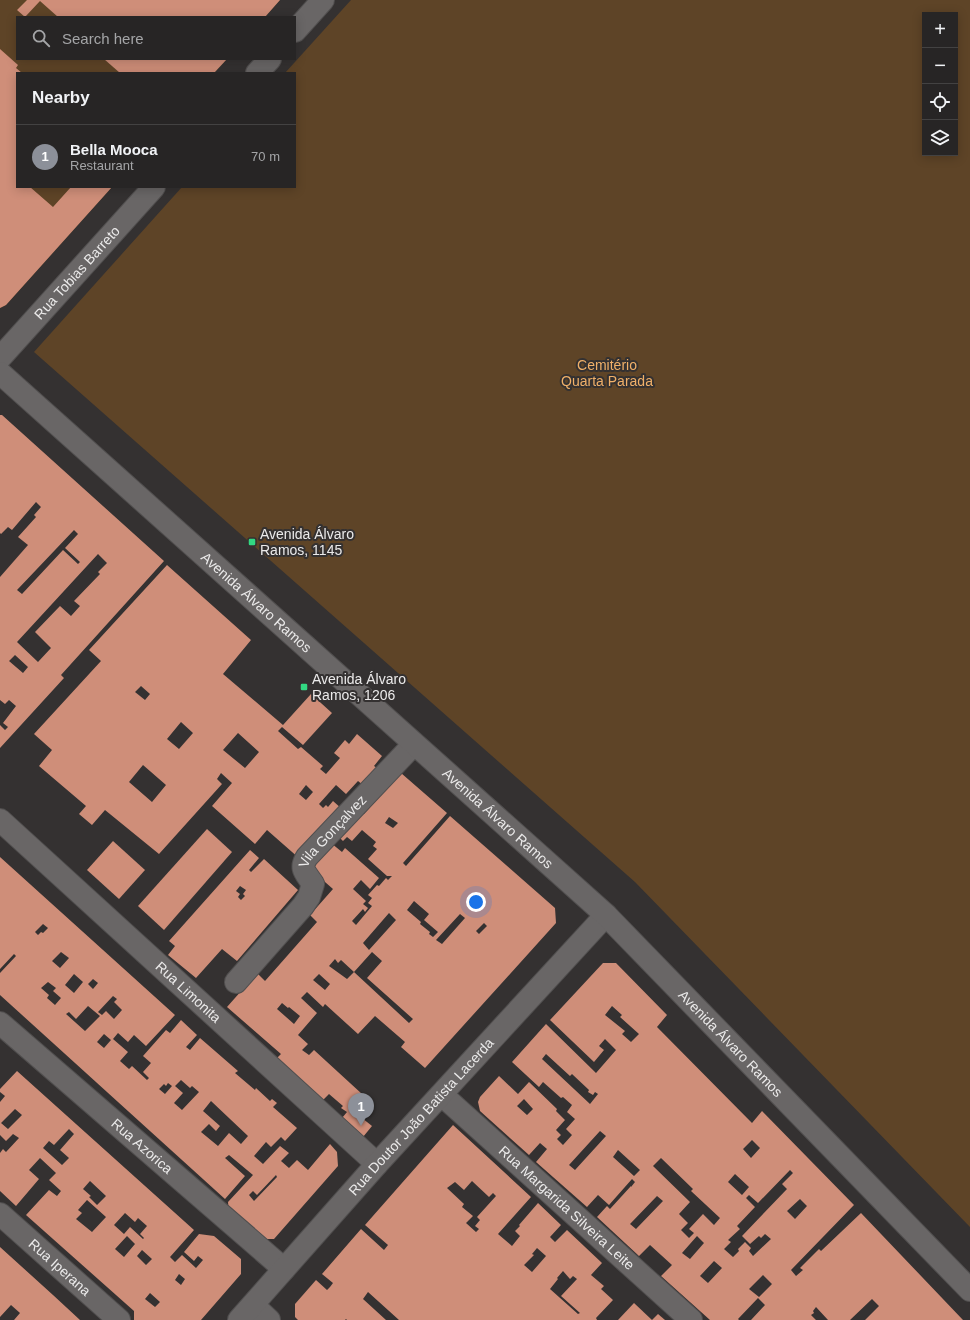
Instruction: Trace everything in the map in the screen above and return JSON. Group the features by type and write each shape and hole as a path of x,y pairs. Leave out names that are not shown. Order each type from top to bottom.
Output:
{"street":[{"path":"296,30 323,0"},
{"path":"258,72 269,60"},
{"name":"Rua Tobias Barreto","path":"0,358 153,188"},
{"name":"Avenida Álvaro Ramos","path":"0,373 606,915 970,1290"},
{"name":"Vila Gonçalvez","path":"236,982 310,897 313,884 303,866 307,857 414,744"},
{"name":"Rua Limonita","path":"0,820 378,1164"},
{"name":"Rua Doutor João Batista Lacerda","path":"246,1313 378,1164 606,915"},
{"name":"Rua Azorica","path":"0,1023 284,1269"},
{"name":"Rua Margarida Silveira Leite","path":"442,1095 690,1320"},
{"name":"Rua Iperana","path":"0,1214 119,1320"},
{"path":"246,1313 269,1320"}],"green space":[{"path":"0,0 280,0 266,16 16,16 16,60 226,60 215,72 16,72 16,188 111,188 6,305 0,308"},
{"name":"Cemitério Quarta Parada","path":"351,0 970,0 970,1227 635,882 34,352 181,188 296,188 296,72 286,72"}],"building":[{"path":"27,0 280,0 266,16 57,16 40,1 26,16 17,10"},
{"path":"0,49 18,65 16,68 21,72 16,72 16,188 31,188 53,207 70,188 111,188 6,305 0,308"},
{"path":"105,60 226,60 215,72 119,72"},
{"path":"0,415 2,415 164,561 61,675 64,678 0,748 0,725 5,730 8,727 3,723 16,706 9,700 5,704 0,700 0,577 28,545 18,537 36,517 34,515 41,507 36,502 12,530 8,527 1,534","holes":["74,530 78,534 65,548 80,562 78,564 63,550 22,594 17,590","98,554 107,563 98,572 100,574 74,601 80,606 71,616 60,606 35,632 51,648 38,662 17,642","15,655 28,667 23,673 9,661"]},
{"path":"167,565 251,640 223,674 283,725 311,694 332,713 303,745 282,727 278,731 298,749 301,747 323,766 320,769 326,774 340,758 334,753 345,740 349,744 357,734 382,756 374,766 377,768 363,785 358,781 346,794 336,785 319,804 323,808 326,805 328,807 333,801 342,809 300,859 267,830 255,844 212,806 232,783 221,773 217,779 222,784 159,854 105,810 92,825 79,814 86,806 39,766 52,750 34,734 101,661 89,650","holes":["141,686 150,694 145,700 135,692","181,722 193,733 179,749 167,739","238,733 259,752 245,768 223,750","143,765 166,785 152,802 129,782","306,785 313,792 306,800 299,794"]},
{"path":"401,773 447,813 403,863 406,866 450,816 555,908 556,923 425,1068 401,1047 405,1042 375,1016 358,1034 325,1004 323,1007 307,992 301,998 317,1013 298,1035 308,1044 302,1050 309,1055 314,1050 374,1105 362,1118 372,1126 363,1137 342,1118 347,1112 341,1108 343,1106 329,1094 323,1100 277,1058 281,1054 227,1007 257,973 265,981 317,922 310,915 333,889 309,868 331,843 342,852 345,848 379,878 370,889 361,880 353,889 366,901 363,904 368,908 365,912 363,909 352,921 356,925 372,906 368,903 372,898 368,895 377,885 379,886 386,878 388,880 392,876 387,876 368,859 377,849 373,846 376,842 362,830 352,841 347,837 343,841 338,836 360,811 364,814","holes":["389,817 398,823 393,828 385,823","414,901 429,914 424,920 438,932 433,937 429,934 430,932 420,924 421,922 407,910","389,913 396,920 369,950 363,943","460,914 465,918 442,944 436,940","484,923 487,926 479,934 476,931","372,952 382,961 367,978 413,1019 409,1023 354,972","335,959 338,963 341,960 354,972 347,979 329,966","319,974 330,984 325,990 313,980","282,1003 300,1016 294,1024 277,1009"]},
{"path":"207,829 232,852 164,930 138,906"},
{"path":"113,841 145,870 119,899 87,870"},
{"path":"250,850 259,858 249,870 251,872 264,859 298,890 237,961 222,949 196,978 168,955 175,946 169,941","holes":["240,886 246,890 243,894 245,896 241,900 238,897 240,894 236,891"]},
{"path":"0,857 175,1015 146,1046 134,1035 128,1042 118,1033 113,1039 128,1052 120,1061 129,1069 132,1066 147,1080 149,1078 143,1072 151,1063 143,1056 166,1030 170,1033 181,1020 197,1035 186,1047 190,1050 200,1038 238,1071 235,1073 255,1090 256,1088 270,1101 272,1099 277,1103 273,1107 297,1128 285,1141 281,1137 271,1147 266,1142 254,1156 263,1164 280,1146 289,1153 281,1161 289,1168 297,1160 308,1170 330,1144 337,1152 338,1166 274,1239 259,1239 229,1213 228,1202 253,1175 229,1155 225,1158 245,1176 225,1199 0,995 0,973 16,956 14,954 0,969","holes":["43,924 48,928 43,933 41,932 38,935 35,932","61,952 69,958 60,968 52,961","74,974 83,982 74,993 65,985","93,979 98,983 93,989 88,984","48,982 56,988 53,991 61,998 55,1005 47,998 49,995 41,988","113,996 117,999 114,1002 122,1010 114,1019 106,1011 102,1015 98,1012","88,1006 100,1016 85,1031 66,1014 69,1012 76,1019","104,1034 111,1040 104,1048 97,1042","181,1080 190,1088 192,1086 199,1092 182,1110 174,1103 183,1093 175,1086","168,1083 172,1086 165,1094 159,1089 164,1084 166,1086","211,1101 248,1136 241,1144 229,1133 218,1146 201,1132 209,1124 216,1131 220,1126 203,1111","276,1175 277,1177 254,1201 249,1195 253,1191 257,1195"]},
{"path":"603,963 616,963 667,1015 657,1027 752,1123 762,1111 854,1205 791,1270 796,1276 803,1270 800,1268 819,1249 821,1251 861,1213 963,1320 865,1320 879,1306 872,1299 850,1320 828,1320 816,1307 813,1311 814,1313 811,1315 816,1320 751,1320 765,1305 758,1298 738,1319 739,1320 710,1320 661,1276 672,1265 650,1245 639,1256 597,1217 607,1206 610,1209 631,1187 635,1182 632,1179 609,1205 598,1195 587,1207 536,1162 547,1149 540,1143 529,1155 480,1111 478,1102 480,1097 499,1076 518,1094 529,1082 557,1109 556,1111 565,1120 556,1130 561,1135 557,1139 563,1145 572,1135 566,1129 575,1119 567,1112 572,1105 563,1097 561,1098 543,1082 539,1087 512,1062 546,1024 596,1073 616,1050 605,1039 599,1046 604,1050 594,1062 550,1020","holes":["612,1006 622,1015 620,1017 639,1034 631,1042 622,1034 625,1031 605,1015","546,1054 570,1076 572,1074 589,1090 588,1092 593,1095 595,1092 598,1094 590,1104 542,1059","524,1099 533,1109 527,1115 517,1106","600,1131 606,1136 575,1170 569,1165","752,1140 760,1148 751,1158 743,1149","618,1150 640,1170 634,1176 613,1157","661,1158 693,1189 691,1191 720,1218 714,1225 703,1214 689,1229 694,1233 689,1238 681,1230 688,1223 679,1214 690,1202 653,1166","790,1170 793,1173 782,1184 787,1189 742,1236 750,1244 759,1236 761,1238 765,1234 771,1239 753,1256 749,1251 751,1248 745,1242 733,1257 724,1249 731,1242 728,1240 740,1229 737,1226 755,1207 746,1198 749,1195 758,1203","735,1174 749,1187 742,1195 728,1182","657,1196 663,1201 636,1229 630,1224","800,1199 807,1206 795,1219 787,1211","697,1236 704,1243 690,1259 682,1253","714,1261 722,1268 708,1283 700,1276","763,1275 772,1284 759,1297 749,1289"]},
{"path":"17,1071 194,1230 170,1257 175,1262 182,1255 196,1268 203,1260 198,1256 194,1261 184,1252 199,1234 214,1236 241,1259 241,1274 201,1320 134,1320 134,1311 26,1215 49,1190 57,1196 61,1191 49,1180 56,1173 40,1158 29,1170 39,1179 16,1206 0,1191 0,1153 3,1149 6,1152 19,1138 13,1134 6,1141 0,1135 0,1102 5,1096 0,1092 0,1089","holes":["15,1109 22,1115 8,1129 1,1123","69,1129 74,1134 60,1150 69,1158 62,1165 43,1148 49,1141 54,1145","90,1181 106,1196 97,1205 89,1197 91,1196 83,1189","87,1200 106,1217 92,1232 76,1219 82,1213 78,1210","125,1213 135,1222 138,1218 147,1226 140,1234 144,1238 143,1239 130,1227 124,1234 114,1225","127,1236 135,1244 124,1257 115,1249","142,1250 152,1259 146,1265 137,1256","179,1274 185,1279 181,1285 175,1280","150,1293 160,1302 155,1307 145,1299"]},
{"path":"453,1125 531,1197 498,1234 512,1246 520,1236 515,1231 538,1203 561,1225 550,1237 555,1242 567,1230 602,1263 591,1275 604,1286 601,1289 613,1300 596,1318 597,1320 399,1320 368,1292 363,1299 386,1320 298,1320 295,1317 295,1304 316,1280 327,1290 330,1287 333,1283 322,1274 361,1229 384,1250 388,1245 365,1225","holes":["472,1181 489,1197 493,1193 496,1196 477,1217 480,1220 475,1226 479,1229 476,1232 466,1223 473,1216 462,1207 464,1204 447,1188 455,1182 464,1190","537,1248 546,1256 532,1272 524,1265 534,1255 532,1254","563,1271 570,1279 573,1276 577,1279 561,1296 580,1313 578,1314 550,1289 558,1279 557,1278"]},
{"path":"0,1247 80,1320 14,1320 20,1313 11,1305 0,1317"},
{"path":"634,1303 652,1320 618,1320"},
{"path":"658,1314 665,1320 652,1320"}],"place":[{"name":"Avenida Álvaro Ramos, 1145","path":"252,542"},
{"name":"Avenida Álvaro Ramos, 1206","path":"304,687"},
{"name":"Bella Mooca","path":"361,1126"}]}
